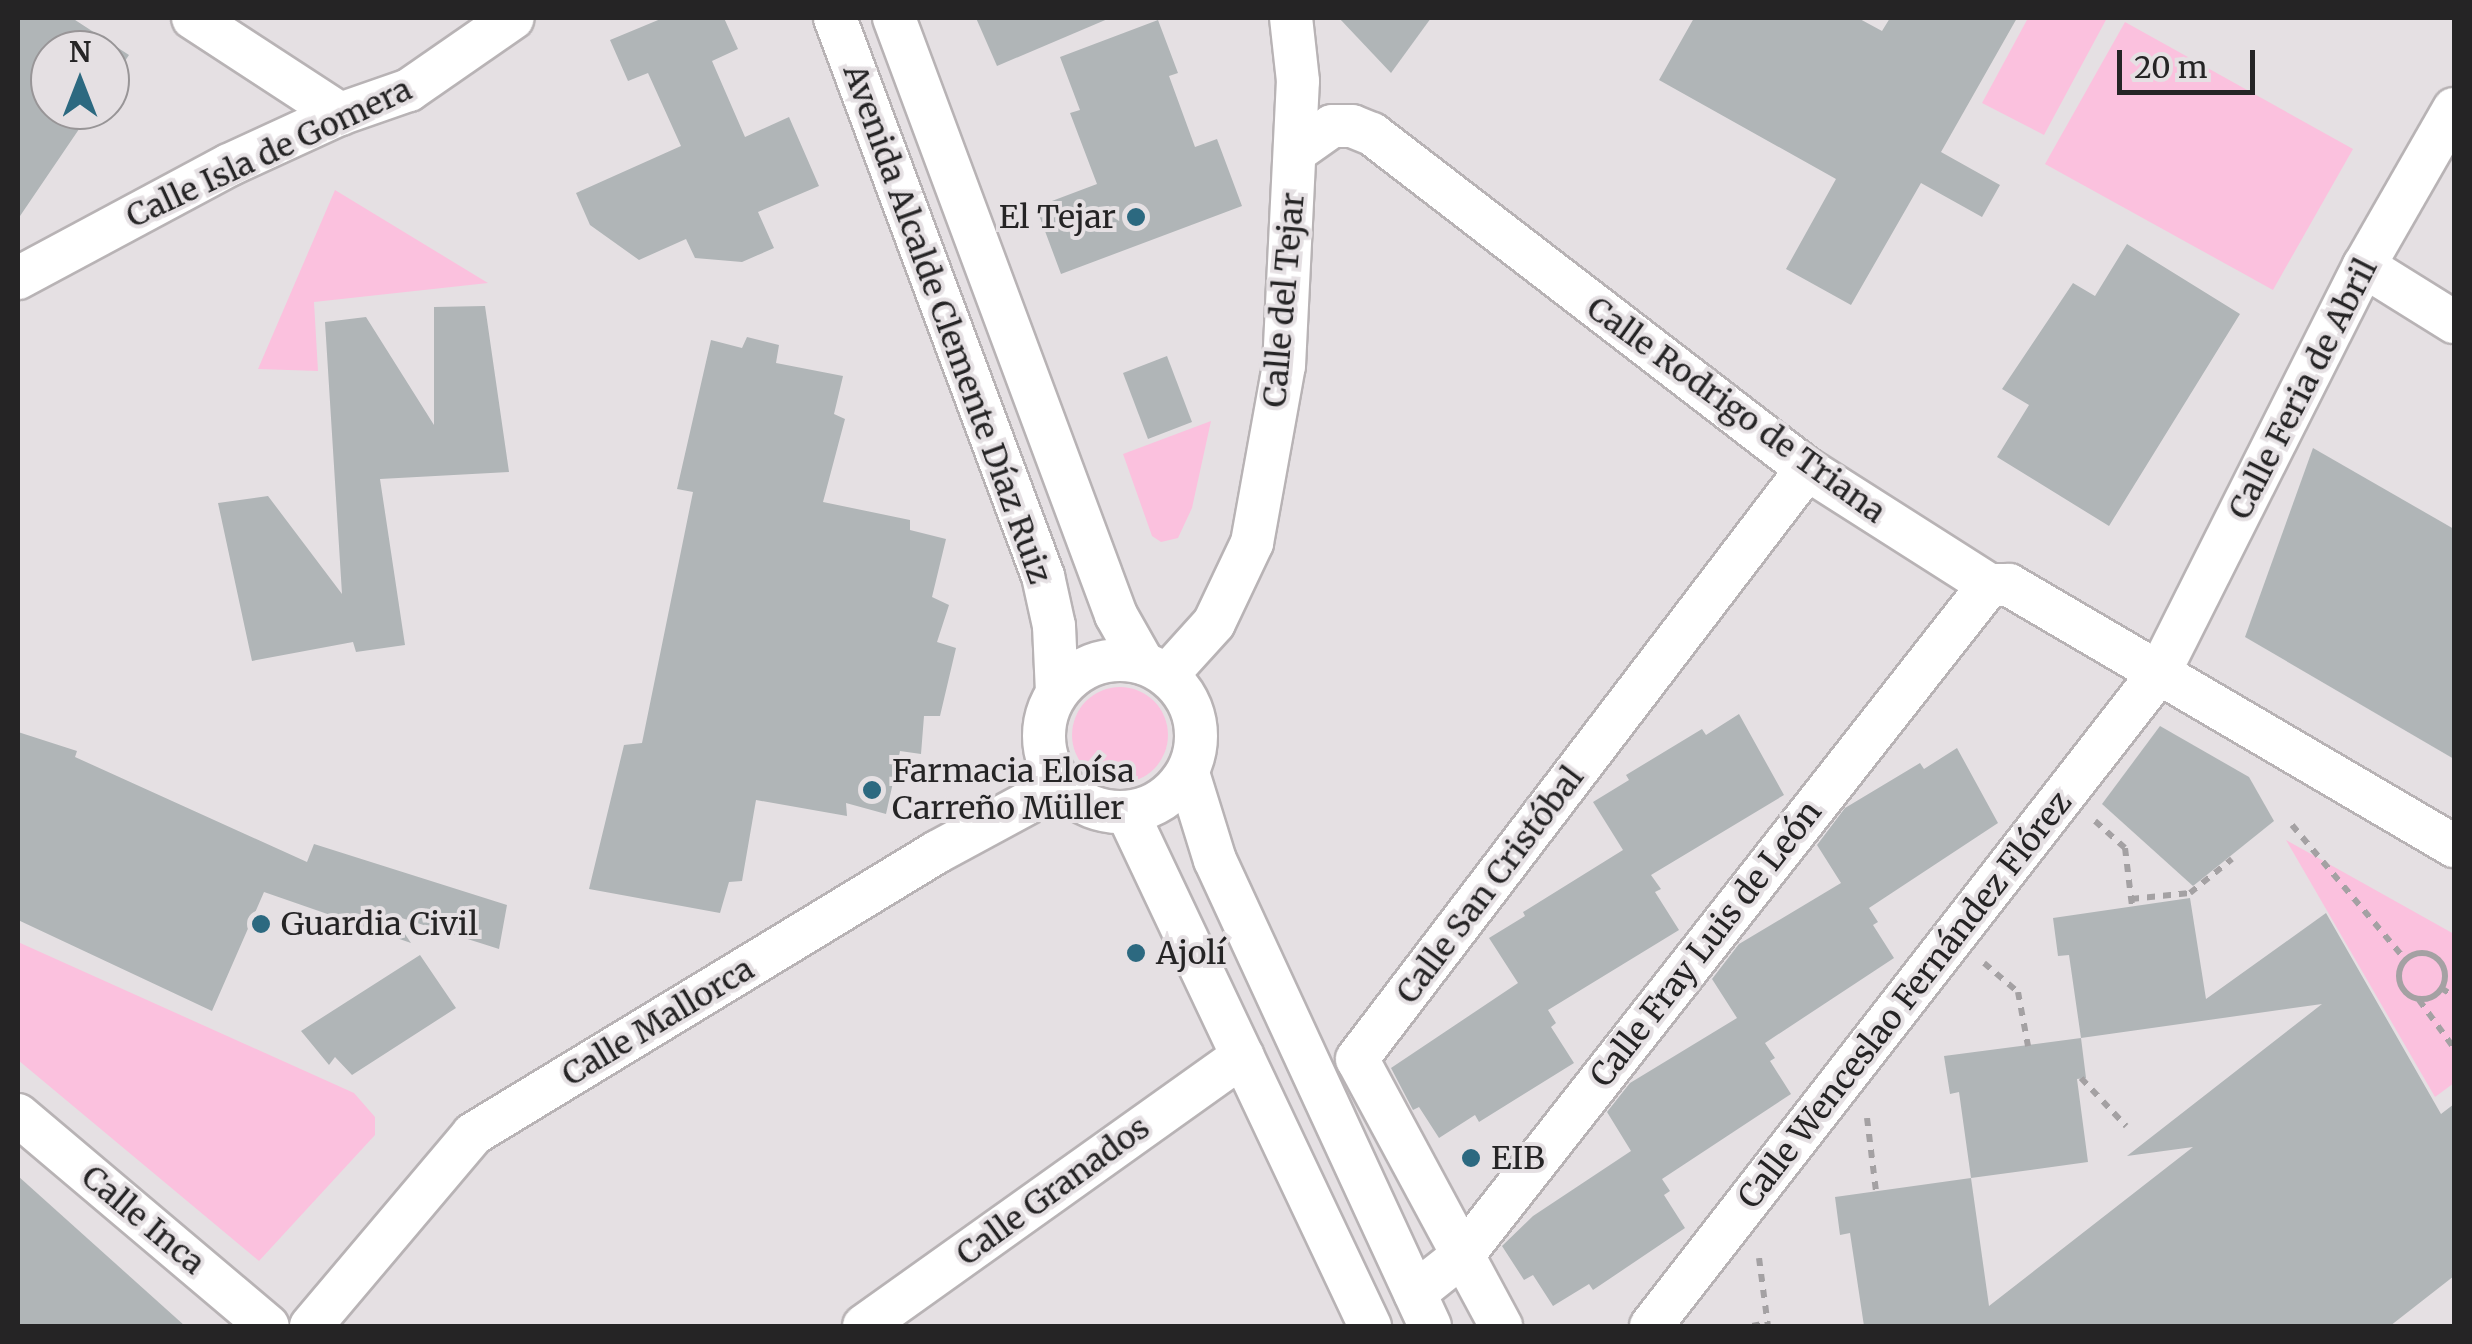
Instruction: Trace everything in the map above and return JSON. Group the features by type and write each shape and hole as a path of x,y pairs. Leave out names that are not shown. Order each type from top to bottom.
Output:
{"street":[{"path":"194,18 340,114"},
{"name":"Calle Isla de Gomera","path":"18,278 230,165 340,114 409,90 513,18"},
{"name":"Avenida Alcalde Clemente Díaz Ruiz","path":"834,18 1043,576 1054,626 1057,692"},
{"name":"Avenida Alcalde Clemente Díaz Ruiz","path":"894,18 1116,615 1155,669"},
{"name":"Calle del Tejar","path":"1155,669 1214,623 1252,543 1284,366 1298,80 1291,18"},
{"name":"Calle Feria de Abril","path":"2159,673 2364,266 2454,109"},
{"name":"Calle Rodrigo de Triana","path":"1295,152 1332,126 1352,126 1372,134 1806,469 1988,585 2009,585 2454,846"},
{"path":"2364,266 2454,322"},
{"name":"Calle San Cristóbal","path":"1501,1326 1357,1058 1806,469"},
{"name":"Calle Fray Luis de León","path":"1423,1310 1988,585"},
{"path":"1118,660 1155,669 1193,710 1196,753 1188,773 1162,800 1127,812 1091,806 1061,785 1049,764 1044,735 1057,692 1093,664 1118,660"},
{"name":"Calle Wenceslao Fernández Flórez","path":"1650,1326 2159,673"},
{"path":"1188,773 1215,860 1423,1310"},
{"name":"Calle Mallorca","path":"310,1326 473,1134 938,852 1061,785"},
{"path":"1127,812 1370,1326"},
{"name":"Calle Granados","path":"864,1326 1242,1056"},
{"name":"Calle Inca","path":"18,1115 268,1326"}],"path":[{"path":"2090,817 2125,848 2132,903 2190,893 2232,859"},
{"path":"2292,825 2405,959"},
{"path":"2418,999 2434,996 2446,976 2434,956 2418,953 2405,959 2398,979 2454,1048"},
{"path":"1980,960 2018,992 2028,1046"},
{"path":"2441,988 2454,996"},
{"path":"2082,1078 2126,1126"},
{"path":"1866,1108 1876,1191"},
{"path":"1752,1326 1768,1325 1758,1247"}],"shaded area":[{"path":"2028,18 2107,18 2044,135 1982,103"},
{"path":"2125,22 2353,149 2273,290 2045,164"},
{"path":"335,190 488,283 314,302 318,371 258,369"},
{"path":"1211,421 1192,508 1178,538 1161,542 1152,536 1123,454"},
{"path":"1120,687 1138,690 1154,701 1165,717 1165,753 1154,769 1138,780 1120,783 1102,780 1086,769 1075,753 1072,735 1075,717 1086,701 1102,690"},
{"path":"2286,840 2454,934 2454,1083 2435,1097"},
{"path":"18,942 354,1093 375,1117 375,1135 259,1261 18,1060"}],"building":[{"path":"18,18 72,18 90,30 30,30 30,130 78,130 18,219"},
{"path":"663,18 724,18 738,49 712,61 745,137 789,117 819,186 758,212 774,248 742,262 695,258 686,239 639,260 590,225 576,193 681,146 648,73 628,81 610,40"},
{"path":"976,18 1110,18 997,66"},
{"path":"1339,18 1431,18 1391,73"},
{"path":"1694,18 1858,18 1882,31 1890,18 2017,18 1941,152 2000,185 1982,217 1921,183 1851,305 1786,269 1836,179 1659,80"},
{"path":"1158,20 1178,73 1169,76 1195,147 1217,139 1242,206 1061,274 1036,207 1097,184 1070,113 1080,110 1060,57"},
{"path":"2127,244 2240,314 2109,526 1997,457 2029,405 2002,389 2073,283 2095,296"},
{"path":"485,306 509,472 380,479 405,645 356,652 353,642 252,661 218,503 268,496 342,594 325,322 366,317 434,425 434,307"},
{"path":"747,337 779,345 776,363 843,376 834,414 845,419 823,502 910,520 910,530 946,539 932,597 949,605 937,642 956,648 940,716 924,716 921,754 900,751 886,814 846,803 847,816 756,800 742,881 729,882 720,913 589,889 624,745 642,743 693,492 677,489 711,340 742,348"},
{"path":"1167,356 1192,422 1148,439 1123,373"},
{"path":"2313,448 2454,529 2454,759 2245,637"},
{"path":"1739,714 1784,795 1651,875 1661,889 1655,892 1679,930 1548,1010 1556,1023 1551,1027 1574,1063 1479,1122 1475,1115 1439,1138 1419,1107 1413,1110 1391,1068 1518,983 1489,938 1525,916 1523,912 1623,850 1593,802 1629,780 1626,775 1702,729 1706,735"},
{"path":"2160,726 2249,777 2274,821 2193,886 2102,804"},
{"path":"18,732 77,751 75,757 307,862 314,844 507,905 499,949 392,915 411,943 264,892 212,1011 18,920"},
{"path":"1957,748 1998,823 1869,908 1878,922 1873,925 1894,958 1765,1043 1775,1058 1770,1061 1791,1094 1662,1179 1670,1191 1664,1195 1685,1228 1593,1290 1589,1284 1553,1306 1533,1275 1524,1280 1502,1246 1533,1216 1631,1151 1607,1112 1630,1083 1737,1018 1712,979 1739,944 1841,883 1817,845 1845,808 1920,763 1924,769"},
{"path":"2190,898 2206,999 2326,913 2441,1114 2454,1104 2454,1276 2390,1326 1864,1326 1850,1233 1840,1235 1835,1197 1971,1178 1989,1306 2193,1147 2127,1156 2322,1004 2081,1038 2069,955 2058,956 2053,918"},
{"path":"420,955 456,1008 352,1075 335,1057 329,1065 301,1031"},
{"path":"2081,1038 2086,1078 2077,1079 2088,1162 1971,1178 1959,1092 1950,1094 1944,1056"},
{"path":"18,1176 185,1326 18,1326"}],"place":[{"name":"El Tejar","path":"1136,217"},
{"name":"Farmacia Eloísa Carreño Müller","path":"872,790"},
{"name":"Guardia Civil","path":"261,924"},
{"name":"Ajolí","path":"1136,953"},
{"name":"EIB","path":"1471,1158"}]}
